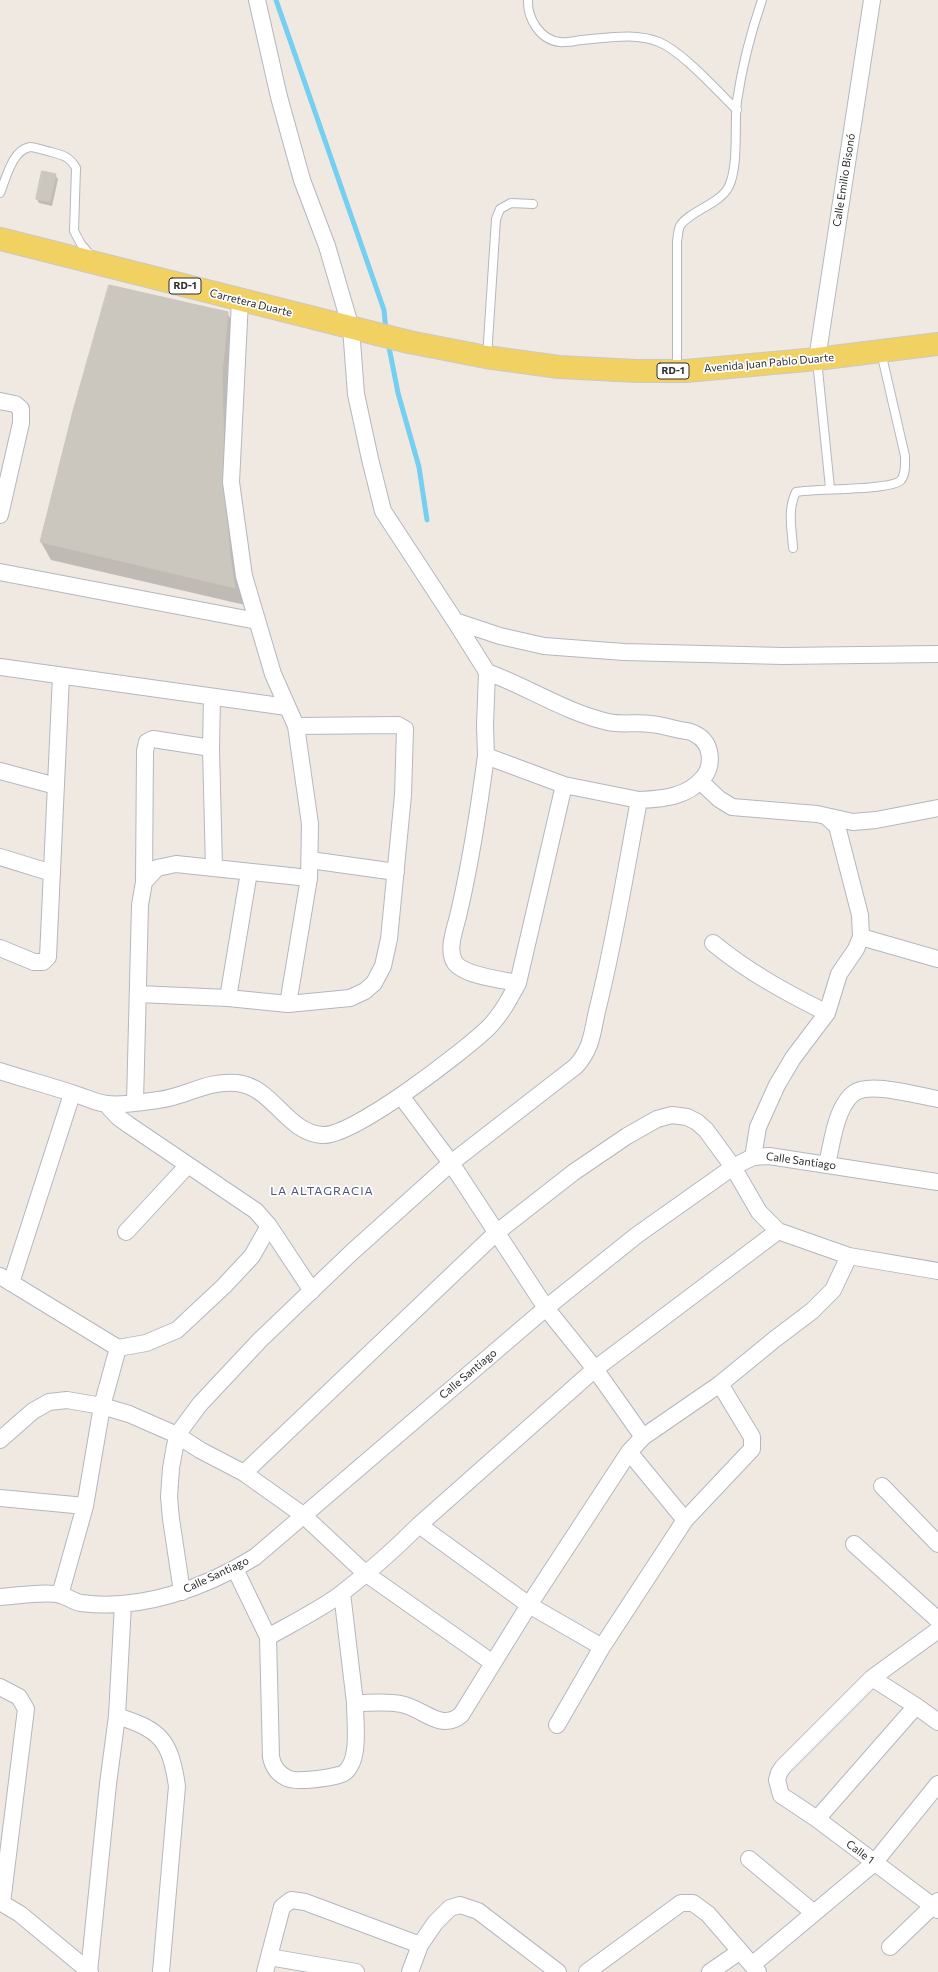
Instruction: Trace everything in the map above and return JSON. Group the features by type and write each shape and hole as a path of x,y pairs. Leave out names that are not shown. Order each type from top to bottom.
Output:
{"main road":[{"name":"Carretera Duarte","path":"0,239 409,342"},
{"name":"Avenida Juan Pablo Duarte","path":"409,342 486,358 559,367 637,371 677,371 817,360 938,344"}],"street":[{"path":"257,0 279,97 302,180 360,330 356,394 383,511 487,672 485,725 486,756 478,816 451,955 456,964 467,971 518,983"},
{"name":"Calle Emilio Bisonó","path":"817,360 872,0"},
{"path":"240,300 232,482 244,576 273,674 296,726 310,824 309,878 288,1004"},
{"path":"0,401 15,404 21,409 21,423 0,515"},
{"path":"0,572 258,621"},
{"path":"454,621 500,636 544,646 624,652 783,656 938,654"},
{"path":"0,667 287,707"},
{"path":"486,756 564,785 640,800 662,799 682,794 700,781 709,771 711,757 706,745 696,734 650,724 603,720 578,713 517,683 487,672"},
{"path":"0,948 34,962 43,962 48,957 61,676"},
{"path":"212,697 211,748 214,868"},
{"path":"138,994 228,998 288,1004 350,998 365,991 374,983 383,966 389,939 403,795 405,729 398,725 296,726"},
{"path":"135,1102 140,905 144,882 145,751 147,742 153,739 211,748"},
{"path":"0,771 56,786"},
{"path":"700,781 718,799 732,807 811,813 853,822 876,820 938,808"},
{"path":"0,1071 106,1104 172,1098 190,1090 210,1084 236,1083 250,1086 262,1092 297,1125 307,1131 323,1135 334,1134 358,1122 401,1096 488,1028 505,1007 518,983 564,785"},
{"path":"182,1592 169,1497 171,1468 177,1435 200,1404 260,1340 312,1291 451,1163 576,1066 588,1050 593,1037 594,1022 608,968 640,800"},
{"path":"753,1157 758,1127 777,1085 793,1058 827,1014 840,974 856,949 861,937 860,915 837,826 826,816"},
{"path":"0,857 52,873"},
{"path":"310,860 396,872"},
{"path":"144,882 157,868 176,864 309,878"},
{"path":"228,998 249,872"},
{"path":"861,937 938,959"},
{"path":"713,943 736,962 784,992 827,1014"},
{"path":"827,1164 839,1114 847,1099 854,1093 864,1088 876,1088 938,1099"},
{"path":"72,1094 6,1280 118,1348 146,1343 177,1330 224,1286 252,1256 269,1226"},
{"path":"401,1096 451,1163 546,1308 595,1369 643,1437"},
{"path":"106,1104 118,1117 256,1211 269,1226 312,1291"},
{"path":"244,1473 496,1233 574,1172 627,1136 657,1119 672,1116 686,1117 697,1122 706,1130 732,1167 759,1212 778,1231 849,1256 938,1271"},
{"name":"Calle Santiago","path":"0,1597 60,1595 80,1603 123,1604 182,1592 235,1569 255,1556 546,1308 637,1235 732,1167 753,1157 769,1156 938,1182"},
{"path":"126,1232 188,1164"},
{"path":"268,1637 342,1593 391,1553 419,1525 595,1369 778,1231"},
{"path":"355,1703 401,1704 443,1721 454,1720 461,1715 529,1605 629,1452 643,1437 667,1422 720,1384 812,1311 833,1290 849,1256"},
{"path":"60,1595 85,1506 102,1406 118,1348"},
{"path":"557,1725 602,1647 685,1520 752,1449 752,1437 720,1384"},
{"path":"0,1440 33,1411 49,1402 67,1400 102,1406 129,1414 177,1435 200,1450 244,1473 303,1515 365,1573 493,1663"},
{"path":"629,1452 685,1520"},
{"path":"882,1486 938,1544"},
{"path":"0,1498 85,1506"},
{"path":"419,1525 529,1605 602,1647"},
{"path":"854,1544 938,1620"},
{"path":"235,1569 268,1637 271,1758 273,1765 279,1773 288,1779 298,1780 339,1775 345,1772 351,1765 355,1754 355,1703 342,1593"},
{"path":"90,1972 108,1784 117,1716 123,1604"},
{"path":"938,1630 872,1678 938,1722"},
{"name":"Calle 1","path":"872,1678 783,1767 777,1780 778,1788 781,1795 817,1819 874,1863 936,1906"},
{"path":"0,1687 19,1697 26,1709 5,1824 1,1902 20,1914 90,1972"},
{"path":"817,1819 916,1706"},
{"path":"117,1716 144,1725 160,1737 173,1759 177,1786 161,1972"},
{"path":"587,1972 681,1903 693,1903 708,1914 739,1952 755,1968 814,1913 874,1863 938,1784"},
{"path":"749,1859 814,1913"},
{"path":"356,1972 267,1964 282,1907 291,1900 305,1902 420,1945"},
{"path":"410,1972 420,1945 435,1922 450,1908 460,1905 478,1910 558,1972"},
{"path":"890,1947 936,1906"},
{"path":"710,1972 739,1952"}],"lane":[{"path":"528,0 528,8 534,26 546,37 559,42 638,36 659,42 675,51 737,110"},
{"path":"677,371 677,241 680,226 695,213 713,202 729,186 734,161 737,110 753,26 762,0"},
{"path":"0,192 16,155 22,150 30,147 66,156 73,161 76,168 74,231 89,254 103,265"},
{"path":"486,358 496,219 500,209 511,203 533,204"},
{"path":"793,548 790,510 796,492 830,488 890,486 901,480 905,469 905,456 881,351"},
{"path":"817,360 830,488"}],"building":[{"path":"42,171 56,174 50,202 36,199"},
{"path":"109,285 228,312 222,375 225,493 230,555 235,588 40,542 73,411"}],"waterway":[{"path":"276,0 384,310 386,331"},
{"path":"388,342 398,393 419,467 427,520"}],"district":[{"name":"LA ALTAGRACIA","path":"322,1191"}]}
